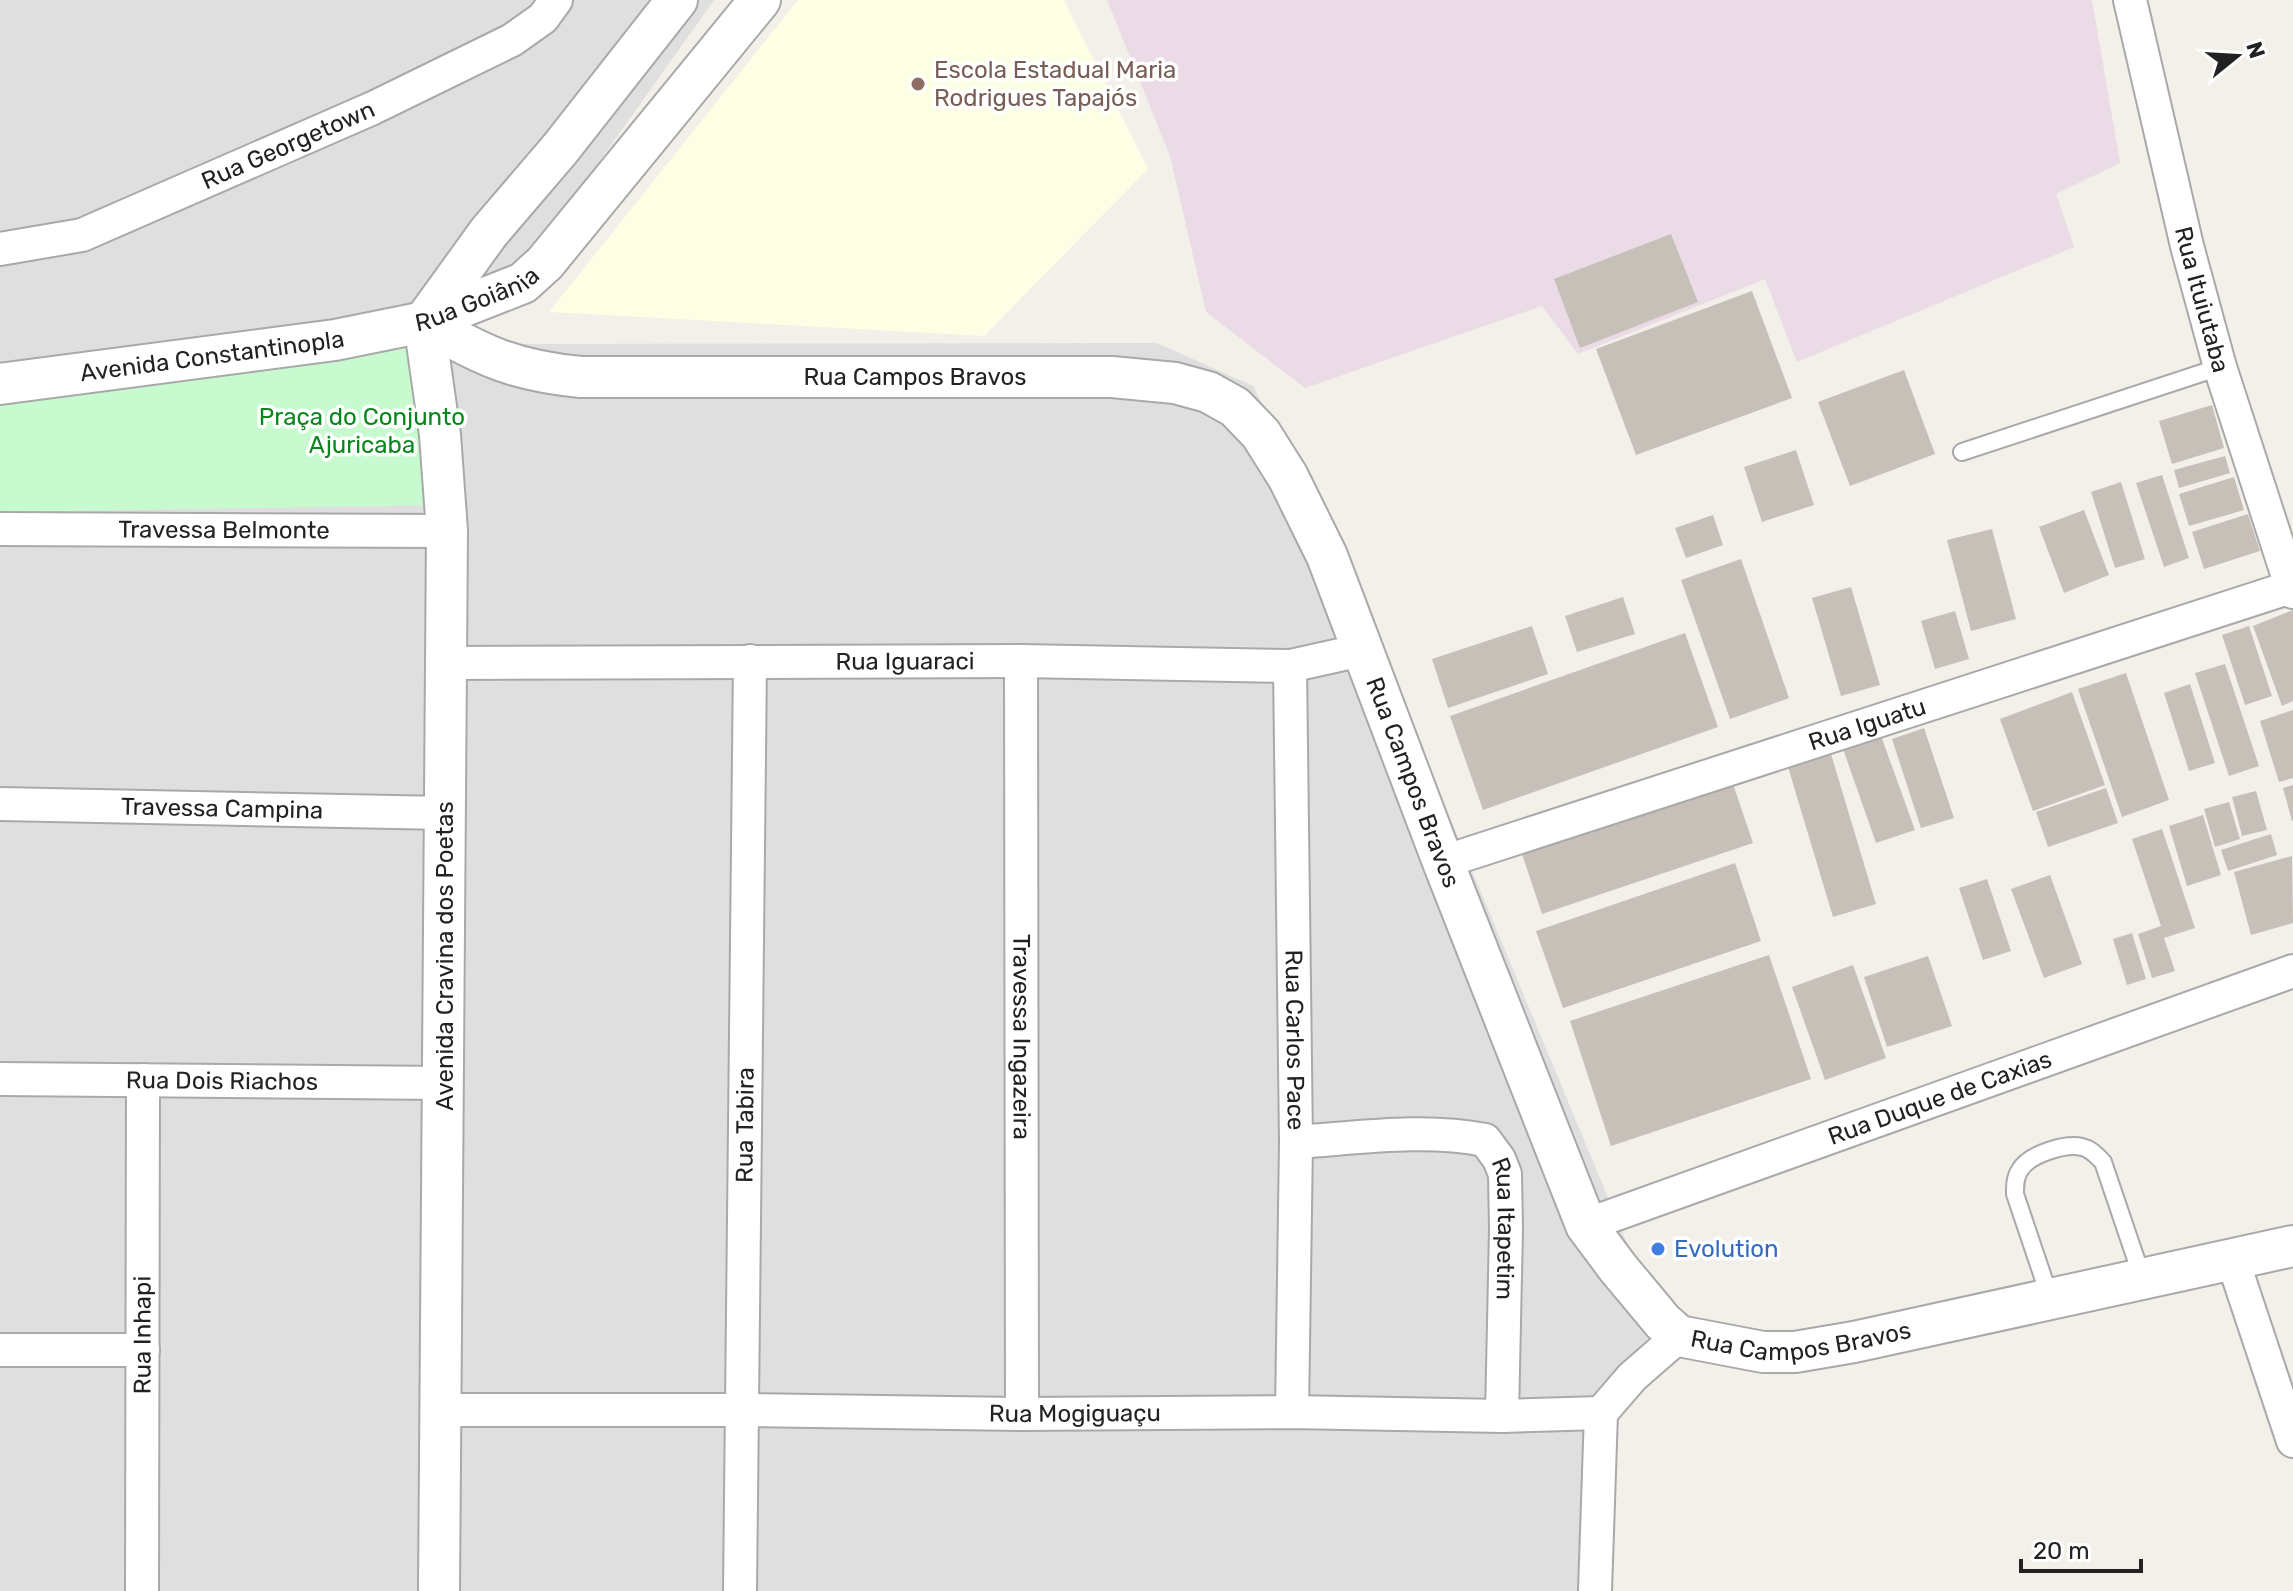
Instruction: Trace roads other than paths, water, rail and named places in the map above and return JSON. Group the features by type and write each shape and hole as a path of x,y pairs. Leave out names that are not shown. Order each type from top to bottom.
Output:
{"street":[{"name":"Rua Georgetown","path":"0,249 82,235 373,108 512,40 543,18 556,0"},
{"name":"Rua Goiânia","path":"424,322 489,232 560,149 677,0"},
{"name":"Rua Goiânia","path":"424,322 523,283 545,263 760,0"},
{"name":"Rua Ituiutaba","path":"2130,0 2187,246 2220,367 2292,589"},
{"name":"Avenida Constantinopla","path":"0,384 335,340 424,322"},
{"name":"Avenida Cravina dos Poetas","path":"424,322 440,435 447,531 439,1591"},
{"name":"Rua Campos Bravos","path":"424,322 468,347 507,364 547,374 581,377 1112,377 1175,383 1208,392 1235,407 1261,434 1288,477 1327,556 1586,1225 1643,1299 1679,1336 1763,1352 1795,1352 1854,1342 2293,1246"},
{"name":"Travessa Belmonte","path":"0,529 447,531"},
{"name":"Rua Iguatu","path":"1443,862 2292,589"},
{"name":"Rua Iguaraci","path":"447,663 1021,661 1290,666 1362,650"},
{"name":"Rua Tabira","path":"740,1591 750,661"},
{"name":"Travessa Ingazeira","path":"1021,661 1022,1414"},
{"name":"Rua Carlos Pace","path":"1290,666 1296,1142 1292,1412"},
{"name":"Travessa Campina","path":"0,804 445,813"},
{"name":"Rua Duque de Caxias","path":"1586,1225 2293,971"},
{"name":"Rua Dois Riachos","path":"0,1079 444,1083"},
{"name":"Rua Inhapi","path":"142,1591 143,1080"},
{"name":"Rua Itapetim","path":"1296,1142 1419,1135 1464,1136 1485,1140 1499,1159 1505,1174 1502,1416"},
{"path":"2232,1258 2293,1441"},
{"path":"1595,1591 1601,1413 1632,1377 1679,1336"},
{"path":"0,1350 143,1350"},
{"name":"Rua Mogiguaçu","path":"441,1410 1022,1414 1292,1412 1502,1416 1601,1413"}],"lane":[{"path":"1962,452 2220,367"},
{"path":"2050,1298 2015,1194 2015,1180 2021,1167 2030,1159 2067,1147 2080,1146 2103,1162 2142,1277"}],"place":[{"name":"Escola Estadual Maria Rodrigues Tapajós","path":"918,84"},
{"name":"Evolution","path":"1658,1249"}],"park label":[{"name":"Praça do Conjunto Ajuricaba","path":"362,431"}]}
